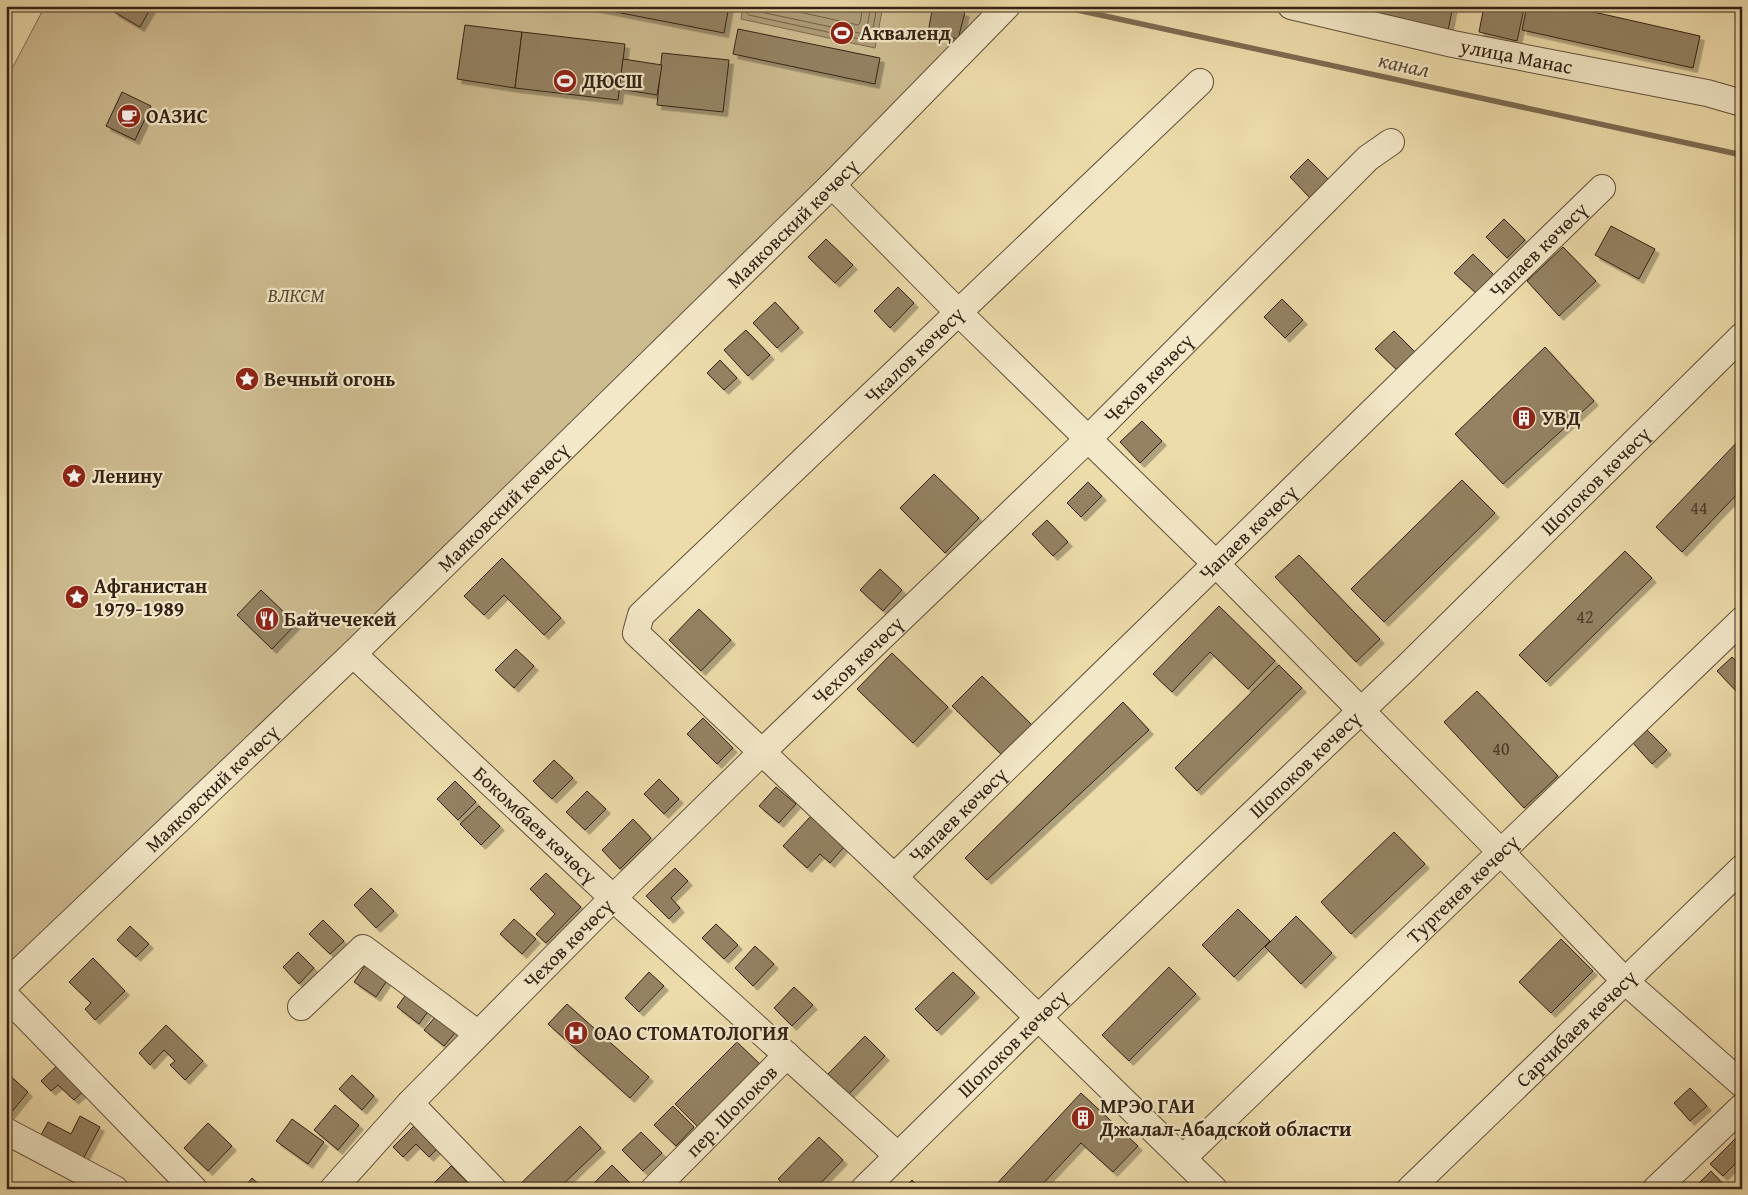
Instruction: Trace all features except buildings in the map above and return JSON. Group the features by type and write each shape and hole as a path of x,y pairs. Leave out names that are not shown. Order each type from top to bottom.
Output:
{"street":[{"name":"улица Манас","path":"1292,6 1454,44 1741,100"},
{"name":"Маяковский көчөсү","path":"6,984 353,654 832,185 999,14"},
{"name":"Чкалов көчөсү","path":"636,633 641,615 1200,82"},
{"name":"Чехов көчөсү","path":"333,1189 410,1103 477,1033 613,898 763,751 1088,440 1368,158 1391,142"},
{"path":"832,185 958,312 1216,564 1625,980 1742,1084"},
{"name":"Чапаев көчөсү","path":"894,877 1602,188"},
{"name":"Шопоков көчөсү","path":"864,1189 1038,1018 1361,710 1742,336"},
{"name":"Тургенев көчөсү","path":"1184,1158 1742,620"},
{"name":"Чапаев көчөсү","path":"636,633 763,751 894,877 1214,1189"},
{"name":"Бокомбаев көчөсү","path":"353,654 613,898 897,1155"},
{"name":"Сарчибаев көчөсү","path":"1410,1189 1742,868"},
{"path":"301,1007 363,948 477,1033"},
{"path":"6,996 194,1189"},
{"name":"пер. Шопоков","path":"654,1189 787,1056"},
{"path":"410,1103 493,1189"},
{"path":"1656,1189 1742,1107"},
{"path":"6,1131 114,1189"}],"green space":[{"name":"ВЛКСМ","path":"45,6 972,6 993,11 838,172 6,971 6,80"}],"water":[{"name":"Акваленд","path":"743,6 883,6 875,48 741,19"}],"waterway":[{"name":"канал","path":"1059,6 1742,155"}],"place":[{"name":"Акваленд","path":"842,33"},
{"name":"ДЮСШ","path":"565,81"},
{"name":"ОАЗИС","path":"129,116"},
{"name":"Вечный огонь","path":"247,379"},
{"name":"УВД","path":"1524,418"},
{"name":"Ленину","path":"74,476"},
{"name":"Афганистан 1979-1989","path":"77,597"},
{"name":"Байчечекей","path":"267,619"},
{"name":"ОАО СТОМАТОЛОГИЯ","path":"576,1033"},
{"name":"МРЭО ГАИ Джалал-Абадской области","path":"1083,1118"}]}
